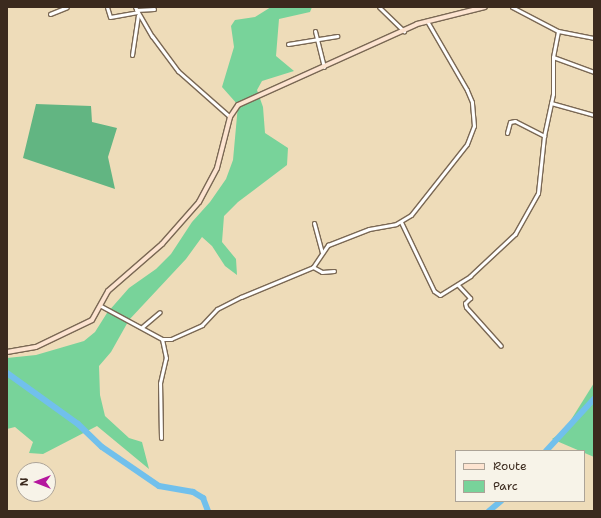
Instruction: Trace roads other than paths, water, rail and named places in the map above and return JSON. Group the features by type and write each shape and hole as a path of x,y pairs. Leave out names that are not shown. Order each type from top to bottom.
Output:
{"street":[{"path":"50,14 67,7"},
{"path":"107,7 110,17 154,8"},
{"path":"379,7 404,31"},
{"path":"7,352 36,347 84,326 92,320 102,306 108,291 162,244 199,202 217,168 230,117 238,105 246,100 427,21 485,7"},
{"path":"512,7 558,31 594,38"},
{"path":"132,55 137,11"},
{"path":"137,11 178,71 230,117"},
{"path":"102,306 162,339 171,339 195,330 217,309 284,277 313,267 328,245 369,229 401,222 417,208 461,153 472,136 474,126 472,102 467,90 427,21"},
{"path":"314,31 324,67"},
{"path":"401,222 434,290 444,294 458,285 497,254 522,226 538,193 544,136 551,103 553,57 558,31"},
{"path":"288,44 338,36"},
{"path":"553,57 594,72"},
{"path":"551,103 594,115"},
{"path":"507,133 510,122 514,121 544,136"},
{"path":"314,223 322,252"},
{"path":"313,267 322,272 334,272"},
{"path":"458,285 470,298 465,303 466,307 501,346"},
{"path":"142,327 160,312"},
{"path":"161,438 160,383 166,358 162,339"}],"waterway":[{"path":"7,373 78,424 102,447 159,486 193,492 203,498 208,511"},
{"path":"547,450 594,399"},
{"path":"489,511 500,502"}]}
